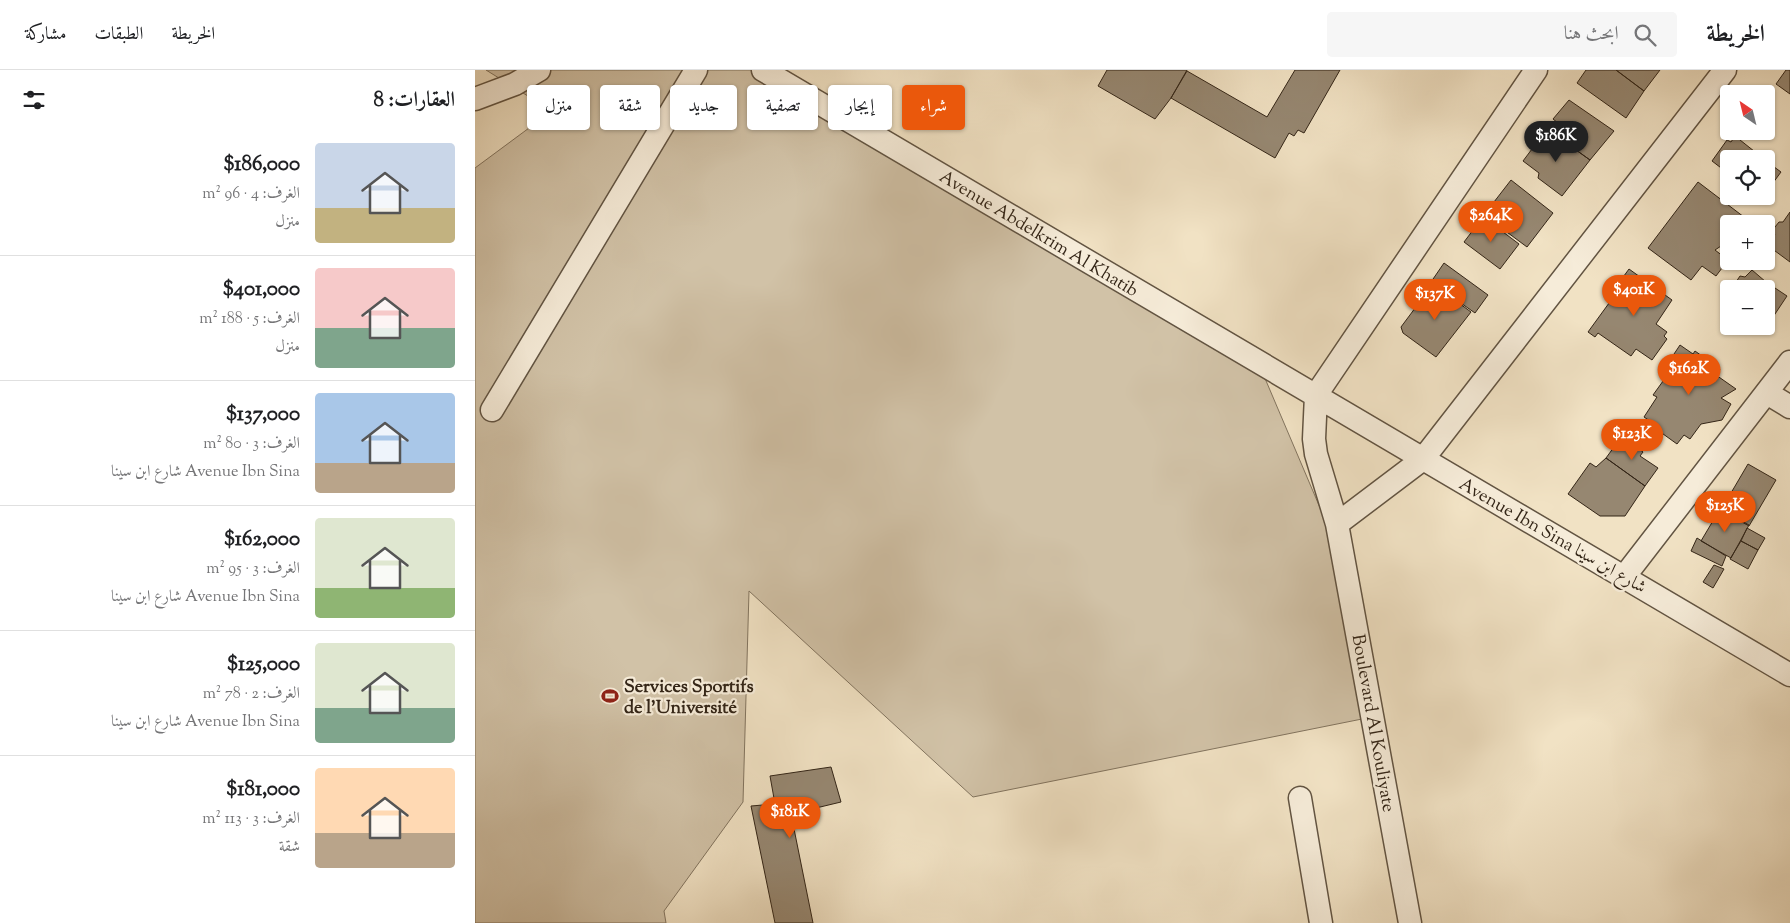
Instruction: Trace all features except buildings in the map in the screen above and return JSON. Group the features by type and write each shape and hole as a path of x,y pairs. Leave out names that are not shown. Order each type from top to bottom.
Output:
{"street":[{"path":"475,99 515,84 539,70"},
{"path":"492,410 696,70"},
{"name":"Avenue Abdelkrim Al Khatib","path":"763,70 1316,395"},
{"path":"1316,395 1536,70"},
{"path":"1337,524 1423,459 1725,70"},
{"path":"1624,577 1790,362"},
{"path":"1767,393 1790,407"},
{"name":"Avenue Ibn Sina شارع ابن سينا","path":"1316,395 1790,675"},
{"name":"Boulevard Al Kouliyate","path":"1316,395 1314,439 1320,469 1337,524 1410,923"},
{"path":"1300,798 1321,923"}],"shaded area":[{"path":"486,70 769,70 794,85 747,85 747,130 818,130 818,100 828,106 828,130 868,130 1261,369 1338,550 1367,718 973,797 749,591 743,802 664,911 666,923 475,923 475,168 527,130 590,130 590,85 527,85 527,95"}],"place":[{"name":"Services Sportifs de l'Université","path":"610,696"}]}
